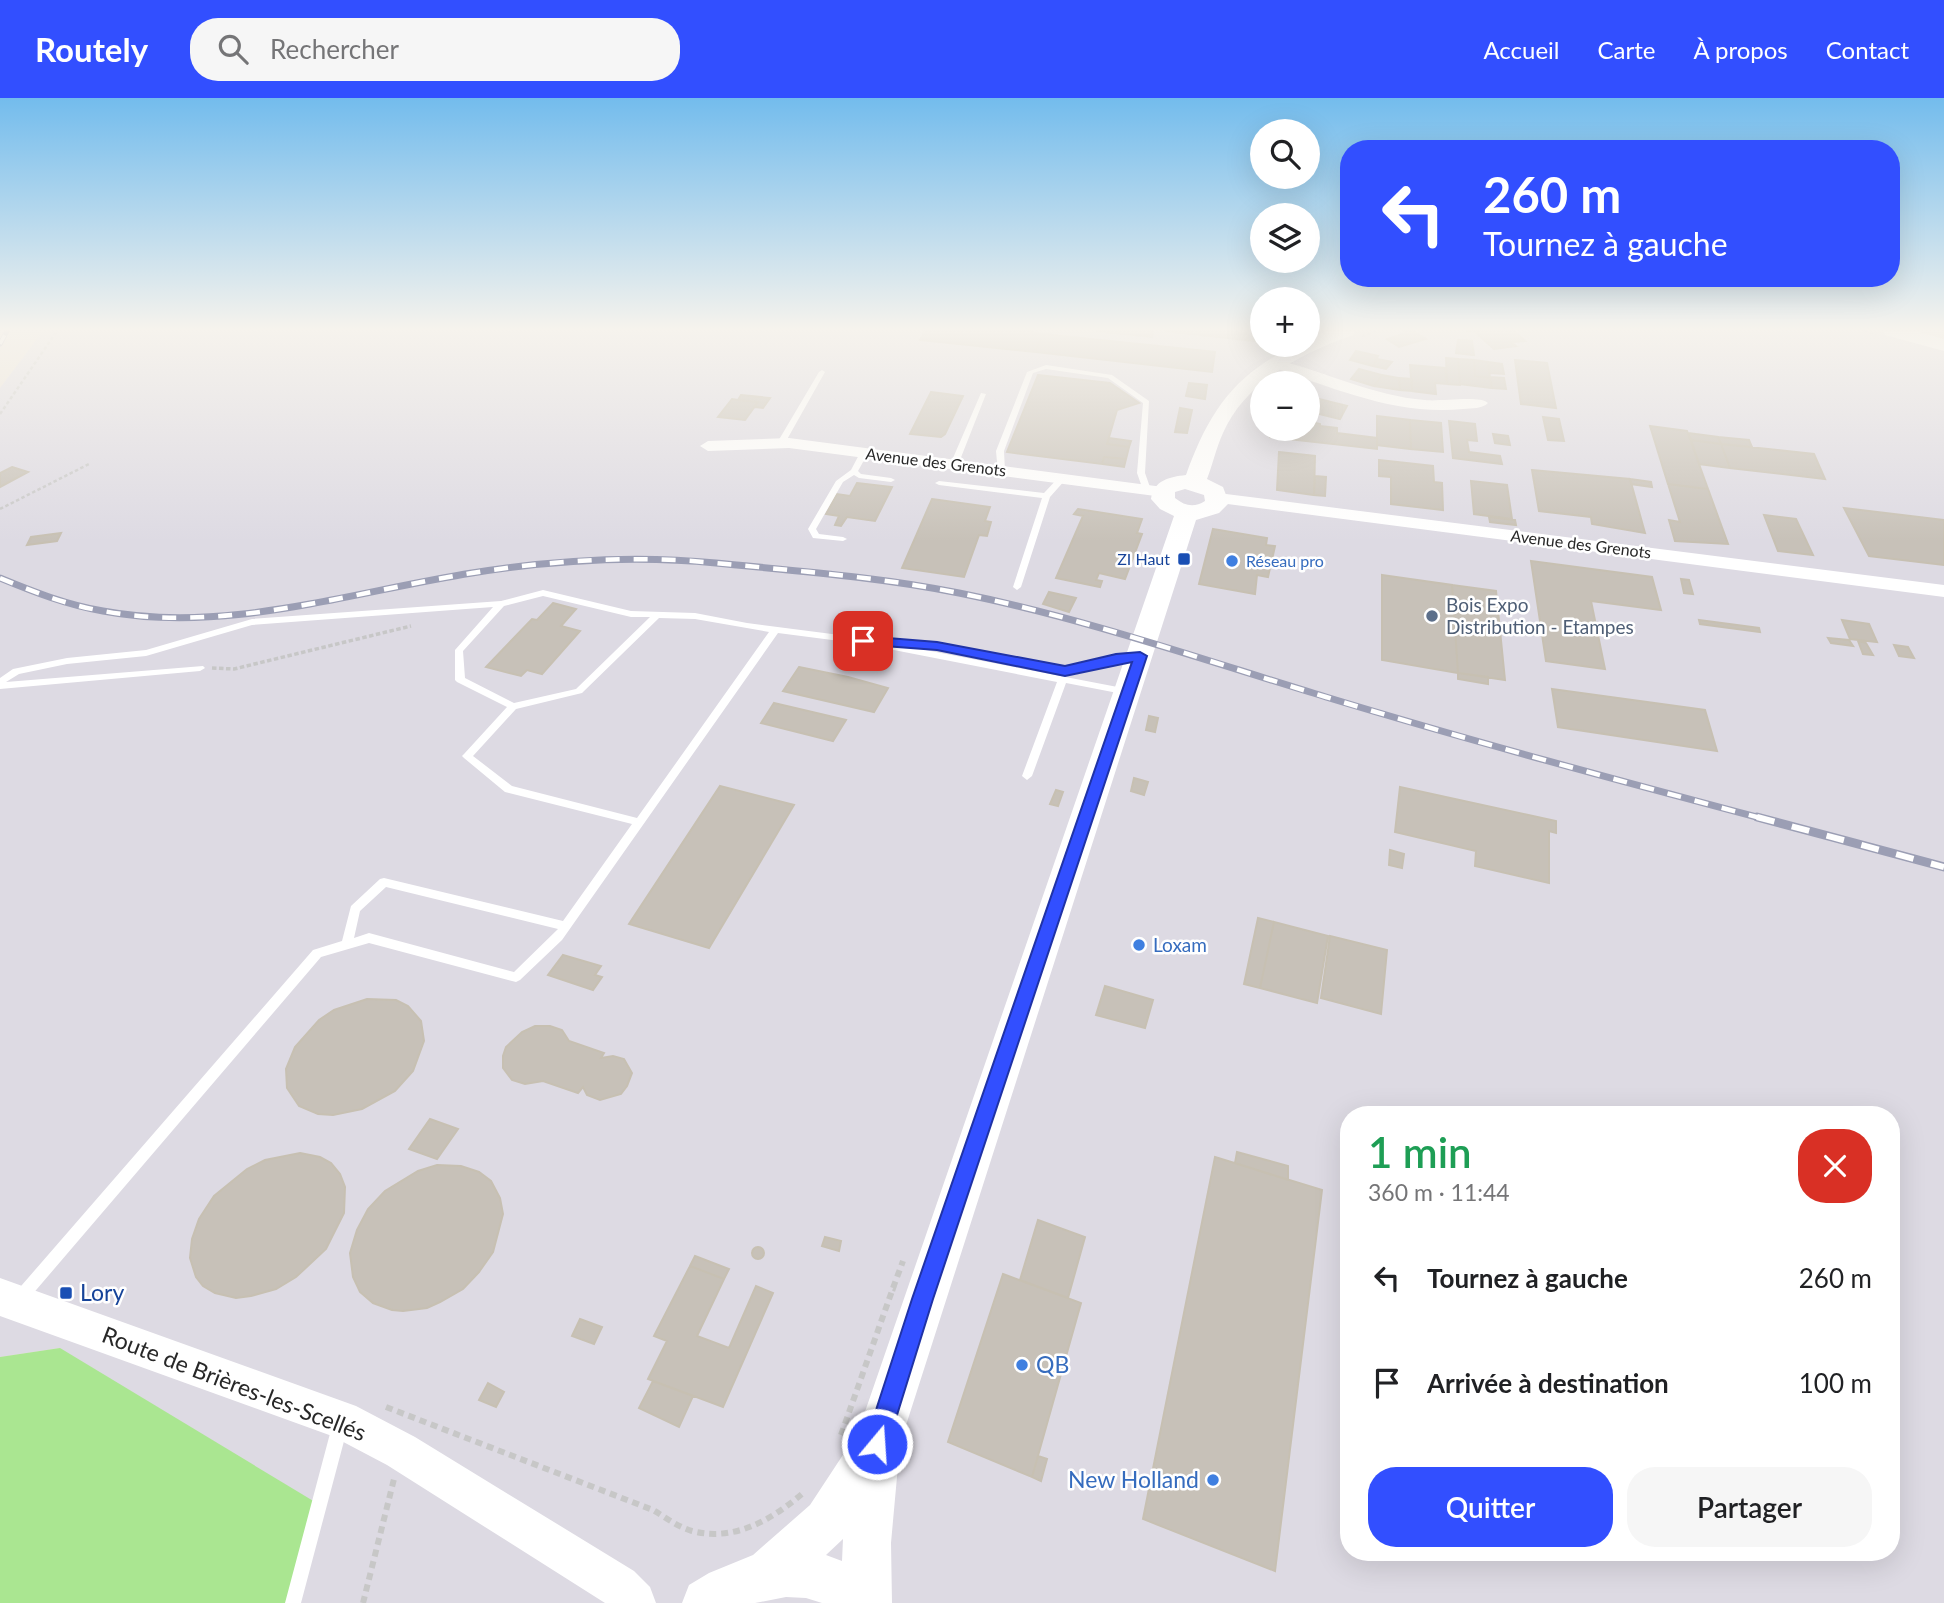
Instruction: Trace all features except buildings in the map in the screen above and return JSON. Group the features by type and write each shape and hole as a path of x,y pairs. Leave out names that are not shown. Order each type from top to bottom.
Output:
{"main road":[{"path":"769,1573 827,1522 857,1446 923,1299 1140,656 1173,494 1233,401"},
{"path":"1173,494 1207,510 1214,507 1217,498"},
{"path":"857,1446 874,1480 866,1534 866,1603"},
{"path":"707,1603 747,1579 790,1571 812,1574 851,1591 866,1603"}],"street":[{"path":"1400,401 1449,408 1481,402"},
{"name":"Avenue des Grenots","path":"708,446 781,443 1173,494"},
{"name":"Avenue des Grenots","path":"1217,498 1944,591"},
{"name":"Route de Brières-les-Scellés","path":"8,1300 342,1420 401,1451 619,1586 634,1603"}],"lane":[{"path":"781,443 805,401"},
{"path":"954,465 980,401"},
{"path":"1001,471 1000,451 1019,401"},
{"path":"1146,401 1140,473 1173,494"},
{"path":"843,539 816,536 812,529 840,481 854,471 864,453"},
{"path":"854,471 859,476 891,480"},
{"path":"1017,587 1046,496 1062,479"},
{"path":"939,483 1046,496"},
{"path":"0,684 16,671 146,653 252,622 501,604 543,593 631,614 695,616 863,641 1128,692"},
{"path":"501,604 459,650 460,680 513,706"},
{"path":"639,822 509,789 467,756 513,706 579,691 657,615"},
{"path":"8,1300 317,953 369,938 516,977 558,937 775,629"},
{"path":"863,641 937,646 1065,671 1140,656"},
{"path":"0,684 200,668"},
{"path":"1027,776 1063,679"},
{"path":"347,944 355,909 384,882 566,926"},
{"path":"293,1603 342,1420"}],"path":[{"path":"0,509 89,464"},
{"path":"200,668 234,668 421,624"},
{"path":"857,1446 893,1288 923,1299"},
{"path":"363,1603 401,1451"},
{"path":"750,1530 801,1496 809,1487"}],"shaded area":[{"path":"0,401 1250,401 1250,441 1320,441 1320,401 1944,401 1944,1603 295,1603 60,1348 0,1357"}],"green space":[{"path":"60,1348 320,1505 295,1603 0,1603 0,1357"}],"railway":[{"path":"0,578 51,598 103,611 149,617 242,614 502,569 594,560 685,561 899,583 1006,603 1098,627 1435,729 1764,819"},
{"path":"1757,817 1944,867"}],"place":[{"name":"ZI Haut","path":"1184,559"},
{"name":"Réseau pro","path":"1232,561"},
{"name":"Bois Expo Distribution - Etampes","path":"1432,616"},
{"name":"Loxam","path":"1139,945"},
{"name":"Lory","path":"66,1293"},
{"name":"QB","path":"1022,1365"},
{"name":"New Holland","path":"1213,1480"}],"route":[{"path":"863,641 937,646 1065,671 1140,656 923,1299 877,1444"}]}
